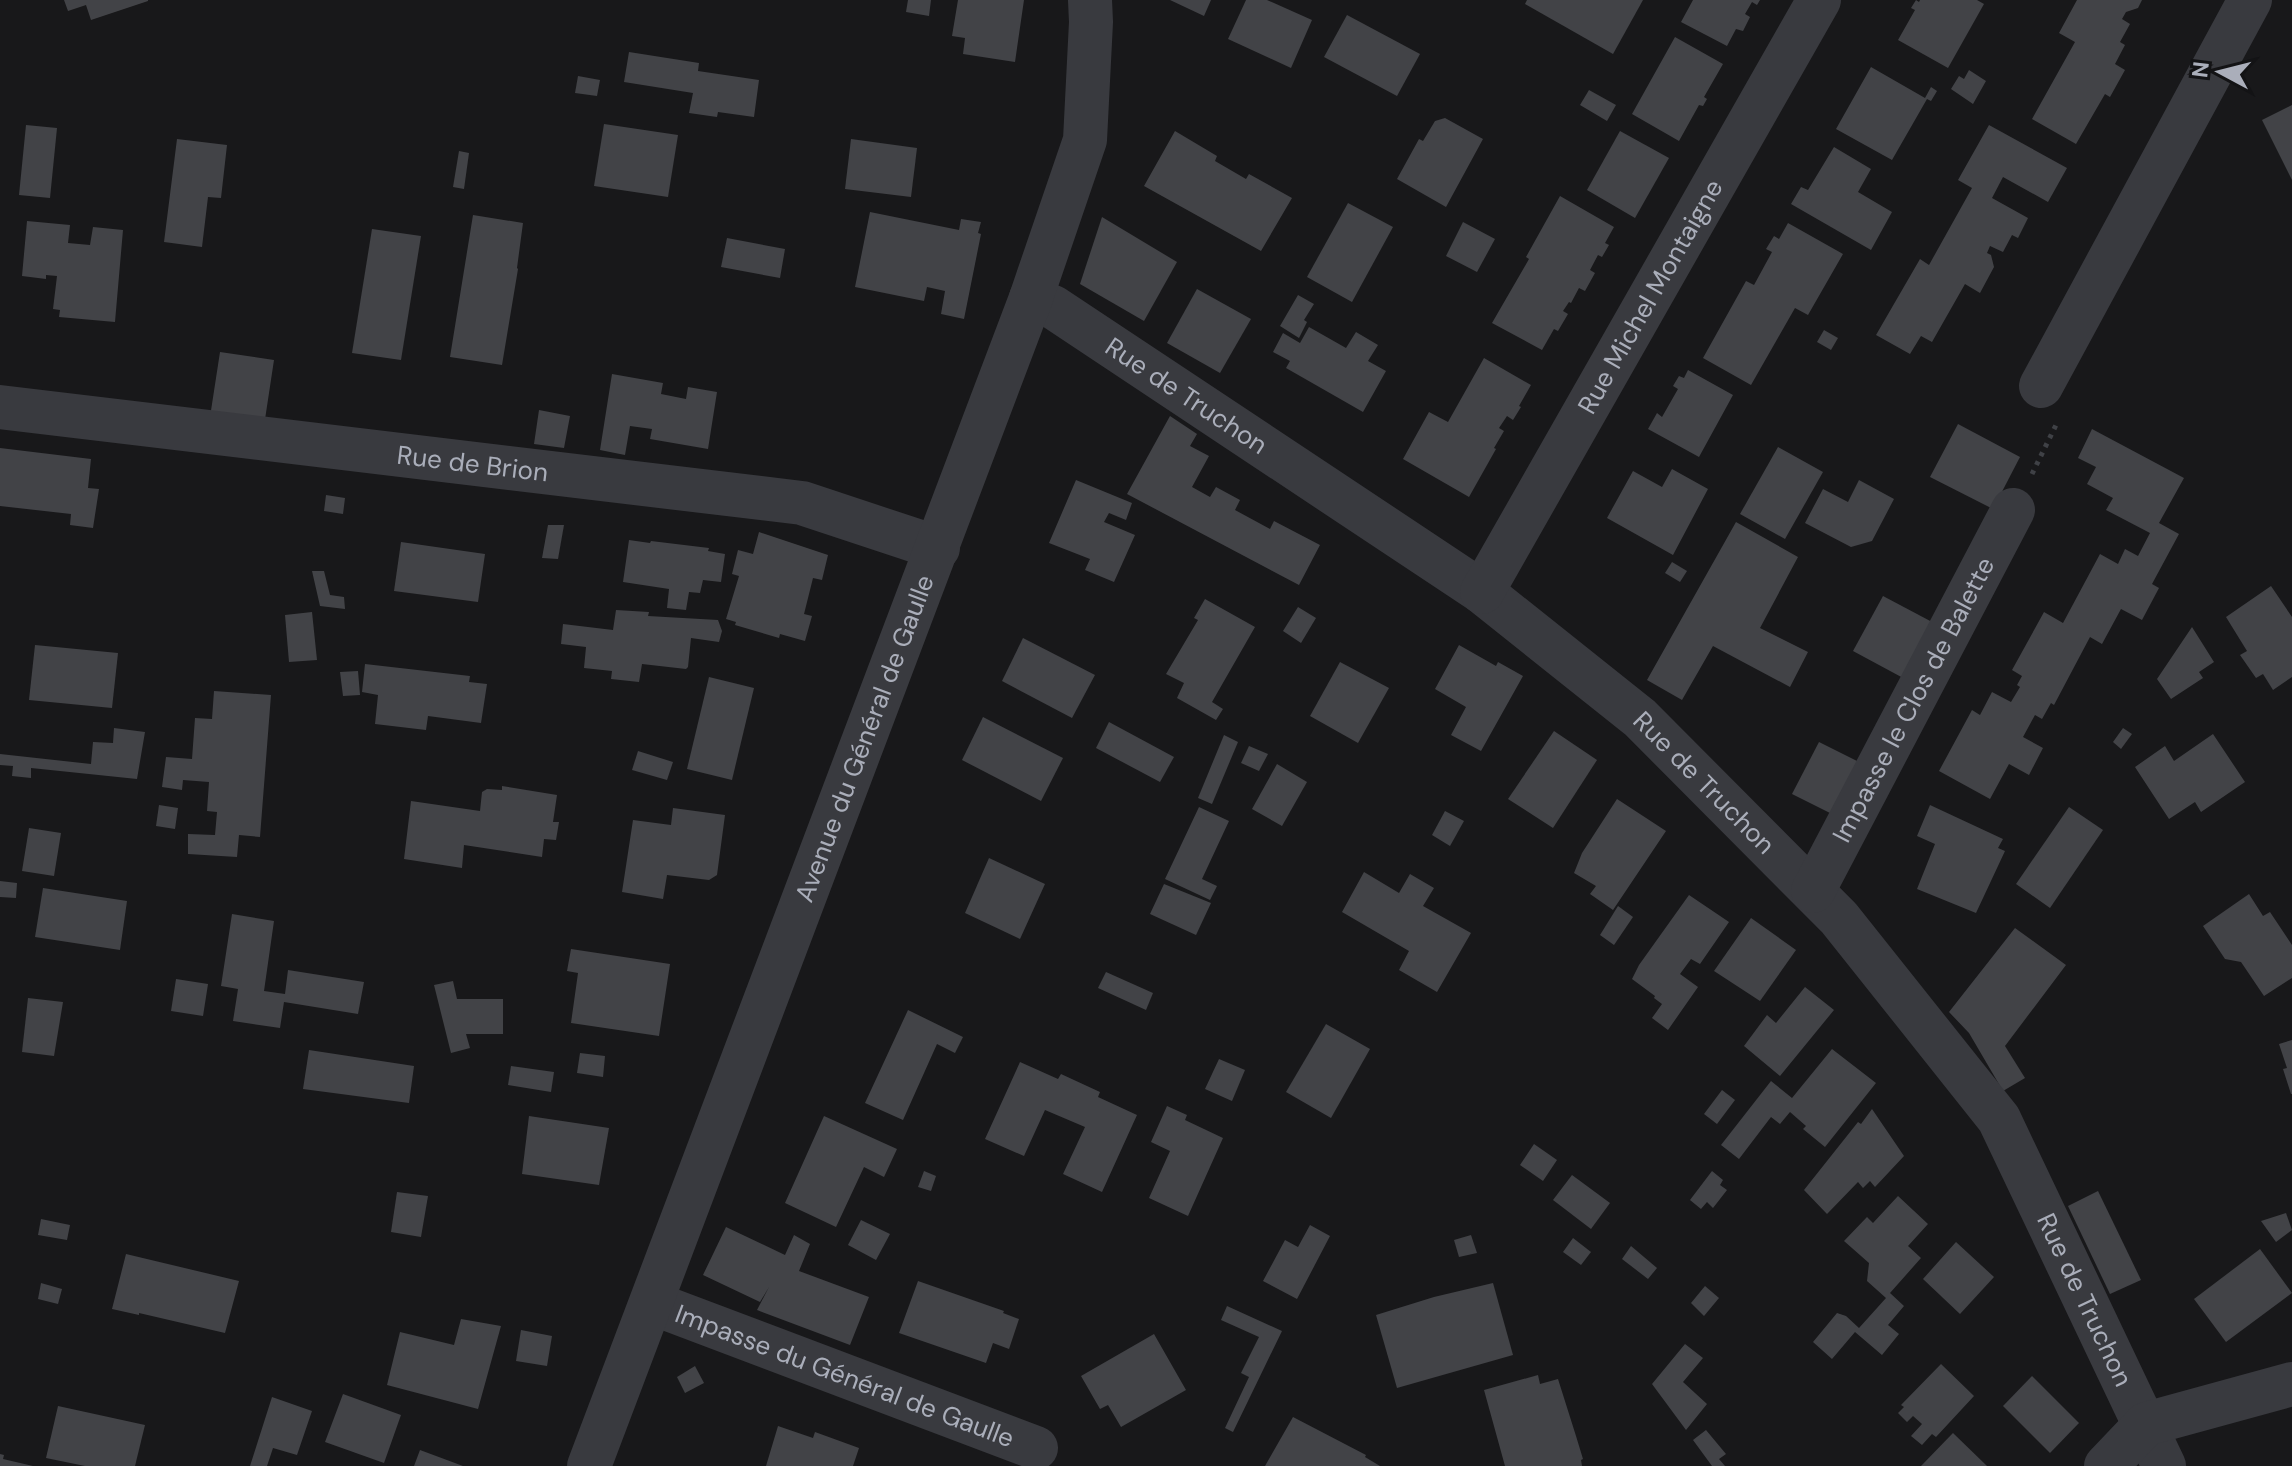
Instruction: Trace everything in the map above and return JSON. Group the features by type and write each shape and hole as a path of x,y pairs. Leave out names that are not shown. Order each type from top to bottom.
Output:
{"street":[{"name":"Avenue du Général de Gaulle","path":"589,1466 938,548 1031,298 1085,140 1090,0"},
{"name":"Rue Michel Montaigne","path":"1482,592 1819,0"},
{"path":"2041,386 2250,0"},
{"name":"Rue de Truchon","path":"1031,298 1053,307 1482,592 1640,718 1813,891 1839,918 1999,1119 2164,1466"},
{"name":"Rue de Brion","path":"0,407 802,503 938,548"},
{"name":"Impasse le Clos de Balette","path":"1813,891 2013,510"},
{"name":"Impasse du Général de Gaulle","path":"652,1303 1036,1448"},
{"path":"2106,1466 2146,1424 2292,1384"}],"path":[{"path":"2013,510 2066,406 2041,386"}],"building":[{"path":"64,0 148,1 91,20 86,5 68,11"},
{"path":"908,0 931,0 929,16 906,12"},
{"path":"958,0 1024,0 1015,62 963,54 965,38 952,36"},
{"path":"1170,0 1211,0 1204,16"},
{"path":"1246,0 1267,0 1312,20 1291,68 1228,39"},
{"path":"1527,0 1643,0 1613,54 1525,4"},
{"path":"1693,0 1760,0 1757,5 1752,2 1745,14 1750,17 1743,31 1736,29 1727,46 1681,22"},
{"path":"1916,0 1977,0 1984,4 1948,68 1898,40 1915,10 1911,8"},
{"path":"2077,0 2142,0 2138,8 2126,12 2122,19 2130,24 2120,42 2125,45 2115,64 2125,70 2110,97 2105,94 2076,144 2032,119 2075,42 2059,33"},
{"path":"1347,15 1420,54 1397,96 1324,57"},
{"path":"1675,37 1723,64 1704,97 1707,99 1703,106 1699,105 1679,141 1632,114"},
{"path":"629,52 699,63 698,71 759,80 754,117 718,112 717,117 689,113 693,93 624,82"},
{"path":"1871,67 1925,98 1931,87 1937,91 1931,101 1927,99 1892,160 1836,129"},
{"path":"1969,70 1986,81 1973,104 1951,89 1959,76 1964,79"},
{"path":"578,76 600,80 597,96 575,93"},
{"path":"1589,90 1616,105 1607,121 1580,105"},
{"path":"2292,105 2292,180 2262,120"},
{"path":"1445,118 1483,139 1446,207 1397,179 1419,139 1423,141 1435,121"},
{"path":"604,124 678,135 668,197 594,186"},
{"path":"26,125 57,128 50,198 19,195"},
{"path":"1989,125 2067,168 2048,202 2003,177 1992,198 2028,218 2018,238 2012,235 2003,252 1990,246 1987,253 1991,255 1994,267 1980,293 1965,284 1932,342 1921,336 1910,354 1876,335 1920,259 1929,265 1972,188 1958,180"},
{"path":"1175,131 1217,156 1215,161 1246,179 1249,174 1292,198 1261,251 1144,186"},
{"path":"1620,131 1669,158 1635,218 1587,190"},
{"path":"177,139 227,145 221,198 208,197 202,247 164,242"},
{"path":"851,139 917,148 911,197 845,189"},
{"path":"1834,147 1871,169 1858,192 1892,212 1871,250 1791,204 1801,187 1808,190"},
{"path":"459,151 469,153 464,189 453,187"},
{"path":"1560,196 1614,227 1605,243 1609,245 1602,257 1598,255 1590,270 1595,273 1585,291 1579,288 1563,311 1568,314 1558,331 1554,329 1542,350 1492,323 1529,259 1526,257"},
{"path":"1348,203 1393,227 1352,302 1307,277"},
{"path":"870,212 959,230 961,219 981,222 964,319 941,314 945,291 927,287 924,301 855,287"},
{"path":"473,215 523,223 502,365 450,357"},
{"path":"1102,217 1177,262 1144,321 1080,284"},
{"path":"27,221 70,225 68,243 90,245 93,227 123,230 115,322 59,317 60,310 53,309 57,276 46,275 46,279 22,276"},
{"path":"1463,222 1495,239 1477,272 1446,256"},
{"path":"1788,223 1843,254 1808,315 1795,308 1751,385 1703,358 1746,281 1754,285 1772,252 1766,249 1774,236 1779,239"},
{"path":"372,229 421,236 401,360 352,353"},
{"path":"727,238 785,249 780,278 721,267"},
{"path":"1197,289 1251,319 1220,373 1167,343"},
{"path":"1298,295 1314,304 1304,320 1307,322 1299,338 1280,326"},
{"path":"1309,327 1346,348 1356,332 1378,345 1368,361 1386,371 1363,412 1286,368 1290,361 1273,352 1283,333 1300,343"},
{"path":"1824,330 1838,338 1831,350 1817,342"},
{"path":"220,352 274,360 264,426 210,417"},
{"path":"1484,358 1531,385 1513,420 1507,416 1499,428 1504,431 1469,497 1403,459 1429,412 1448,422"},
{"path":"1688,370 1733,395 1699,457 1648,429 1657,413 1662,417 1678,389 1673,386 1679,376 1684,378"},
{"path":"612,374 663,383 661,394 686,399 688,387 717,392 708,449 650,439 652,429 630,426 625,455 600,450"},
{"path":"539,410 570,416 564,448 534,444"},
{"path":"1170,416 1197,434 1190,446 1209,456 1192,487 1210,497 1216,487 1240,500 1235,510 1270,529 1274,521 1320,545 1299,585 1127,494"},
{"path":"1958,424 2020,457 1993,509 1930,477"},
{"path":"2092,429 2184,478 2159,523 2179,534 2152,584 2159,588 2142,620 2121,609 2102,644 2090,637 2054,705 2051,703 2042,719 2035,715 2023,737 2043,748 2029,775 2009,764 1990,799 1939,771 1972,710 1980,715 1992,692 2011,702 2020,687 2017,685 2022,676 2012,670 2044,612 2063,623 2100,554 2118,564 2125,549 2138,556 2150,533 2106,510 2113,498 2087,484 2096,467 2078,458"},
{"path":"1778,447 1823,472 1785,539 1740,514"},
{"path":"0,448 91,459 88,488 99,489 93,528 70,525 71,514 0,506"},
{"path":"1672,469 1708,489 1673,555 1607,518 1633,471 1662,487"},
{"path":"1076,480 1132,503 1126,520 1109,513 1104,522 1135,535 1114,582 1085,570 1090,559 1049,543"},
{"path":"1859,480 1894,499 1872,541 1851,547 1805,523 1823,489 1848,502"},
{"path":"326,495 345,498 343,514 324,511"},
{"path":"1736,522 1798,557 1760,628 1808,652 1790,687 1713,646 1682,700 1647,680"},
{"path":"548,525 564,525 558,559 542,558"},
{"path":"759,532 828,555 822,580 813,578 804,614 812,616 805,641 780,634 779,638 735,625 736,622 726,619 739,576 732,574 738,550 753,554"},
{"path":"629,540 709,548 708,551 725,554 721,582 703,580 700,593 689,592 686,610 667,608 669,589 623,582"},
{"path":"401,542 485,554 478,602 394,591"},
{"path":"1672,562 1687,571 1680,582 1665,573"},
{"path":"312,571 324,571 330,595 344,597 345,609 320,606"},
{"path":"2271,586 2292,617 2292,677 2273,690 2263,674 2256,678 2240,655 2247,651 2226,617"},
{"path":"1883,596 1934,623 1905,679 1853,651"},
{"path":"1205,599 1255,627 1212,702 1223,709 1216,720 1177,698 1184,683 1166,674 1198,620 1194,618"},
{"path":"1298,607 1316,618 1301,643 1283,631"},
{"path":"616,610 649,612 648,616 718,620 722,631 719,642 691,638 686,669 642,664 639,682 611,679 612,671 584,668 586,647 561,644 563,624 613,630"},
{"path":"312,612 317,660 289,662 285,615"},
{"path":"2192,627 2214,662 2199,672 2203,678 2171,699 2157,679"},
{"path":"1023,638 1095,675 1072,718 1002,681"},
{"path":"35,645 118,653 112,708 29,700"},
{"path":"1459,645 1496,666 1498,662 1523,676 1481,751 1451,735 1466,707 1435,689"},
{"path":"1340,662 1389,688 1358,743 1310,716"},
{"path":"365,664 470,676 469,682 487,684 481,723 428,716 426,730 375,724 378,695 362,692"},
{"path":"358,671 360,695 343,696 340,672"},
{"path":"709,677 754,688 732,780 687,769"},
{"path":"214,691 271,695 260,837 239,835 237,857 188,854 188,834 215,835 217,812 207,811 209,782 183,780 182,790 162,787 166,757 192,759 195,718 212,719"},
{"path":"983,717 1063,758 1041,801 962,760"},
{"path":"1109,722 1174,757 1160,782 1096,748"},
{"path":"114,728 145,732 137,779 31,768 31,778 12,776 13,766 0,765 0,754 91,764 93,742 113,743"},
{"path":"2123,728 2132,734 2121,749 2113,742"},
{"path":"1554,731 1597,760 1553,828 1508,799"},
{"path":"2213,734 2245,782 2201,812 2195,802 2169,819 2135,767 2165,746 2174,761"},
{"path":"1224,735 1238,742 1212,804 1198,798"},
{"path":"1819,742 1861,763 1834,815 1792,794"},
{"path":"1249,746 1268,754 1259,771 1241,763"},
{"path":"638,751 673,762 667,780 632,770"},
{"path":"1277,764 1307,782 1282,826 1252,809"},
{"path":"502,786 557,795 553,822 559,822 556,840 544,839 542,857 464,845 462,868 404,859 411,801 480,811 482,792 487,789 502,790"},
{"path":"1617,799 1666,831 1613,910 1590,894 1596,886 1574,873 1582,853"},
{"path":"159,805 178,808 175,829 156,826"},
{"path":"1930,805 2003,839 1998,848 2005,851 1976,913 1917,889 1935,844 1917,836"},
{"path":"1199,807 1229,821 1202,879 1217,886 1210,900 1165,879"},
{"path":"2069,807 2103,830 2050,908 2016,884"},
{"path":"673,808 725,815 717,875 709,880 667,875 663,899 622,892 633,820 671,825"},
{"path":"1445,811 1464,821 1450,846 1432,835"},
{"path":"29,828 61,833 54,876 22,871"},
{"path":"989,858 1045,884 1020,939 965,913"},
{"path":"1364,872 1399,893 1410,874 1434,888 1423,906 1471,933 1437,992 1399,970 1409,951 1342,912"},
{"path":"0,881 17,883 16,898 0,897"},
{"path":"1164,884 1211,903 1196,935 1150,914"},
{"path":"43,888 127,901 120,950 35,937"},
{"path":"2249,894 2263,916 2270,912 2292,945 2292,978 2264,996 2241,962 2225,959 2203,926"},
{"path":"1689,895 1729,922 1700,964 1691,959 1680,974 1698,987 1668,1030 1652,1018 1662,1004 1632,979"},
{"path":"1618,906 1633,917 1614,945 1600,935"},
{"path":"232,914 274,921 264,991 285,994 288,970 364,982 358,1014 284,1002 280,1028 233,1021 238,989 221,986"},
{"path":"1751,918 1796,950 1760,1001 1714,971"},
{"path":"2015,928 2066,965 2005,1046 2025,1078 2003,1091 1969,1033 1949,1012"},
{"path":"571,949 670,964 659,1036 571,1023 578,973 567,971"},
{"path":"1106,972 1153,993 1146,1010 1098,988"},
{"path":"176,979 208,984 203,1016 171,1011"},
{"path":"453,981 457,999 503,999 503,1034 466,1034 470,1048 451,1053 434,985"},
{"path":"1805,987 1834,1010 1780,1076 1744,1046 1767,1015 1776,1023"},
{"path":"28,998 63,1002 54,1056 22,1052"},
{"path":"908,1010 963,1037 955,1053 937,1044 903,1120 865,1103"},
{"path":"1326,1024 1370,1049 1331,1118 1286,1092"},
{"path":"2292,1040 2292,1094 2291,1094 2279,1044"},
{"path":"1832,1049 1876,1083 1825,1147 1803,1129 1806,1126 1790,1112 1780,1124 1771,1117 1739,1159 1721,1145 1771,1081 1792,1098"},
{"path":"309,1050 414,1066 409,1103 303,1089"},
{"path":"580,1053 605,1056 603,1077 577,1073"},
{"path":"1219,1059 1245,1070 1232,1101 1205,1089"},
{"path":"1020,1062 1058,1079 1061,1074 1100,1092 1098,1097 1137,1115 1102,1192 1063,1174 1085,1127 1045,1110 1024,1156 985,1139"},
{"path":"511,1066 554,1072 551,1092 508,1085"},
{"path":"1722,1090 1735,1100 1717,1124 1704,1114"},
{"path":"1167,1106 1187,1115 1185,1120 1223,1138 1188,1216 1149,1198 1170,1151 1151,1142"},
{"path":"1872,1109 1904,1156 1875,1187 1870,1181 1863,1188 1858,1182 1827,1214 1804,1190"},
{"path":"529,1116 609,1128 599,1185 522,1174"},
{"path":"824,1116 897,1149 884,1177 864,1167 836,1227 785,1203"},
{"path":"1534,1144 1557,1160 1543,1181 1520,1165"},
{"path":"924,1171 936,1176 931,1191 918,1187"},
{"path":"1712,1171 1723,1180 1720,1185 1727,1190 1713,1208 1707,1202 1701,1209 1690,1200"},
{"path":"1572,1175 1610,1203 1591,1229 1553,1200"},
{"path":"2098,1191 2141,1280 2110,1294 2068,1206"},
{"path":"397,1192 428,1196 421,1237 391,1232"},
{"path":"1898,1196 1928,1224 1908,1246 1921,1258 1890,1293 1904,1306 1888,1325 1899,1334 1882,1355 1855,1332 1832,1359 1813,1342 1837,1313 1846,1316 1859,1328 1886,1298 1867,1281 1869,1263 1844,1241 1867,1217 1873,1223"},
{"path":"2286,1213 2292,1230 2276,1242 2261,1221"},
{"path":"41,1219 70,1225 67,1240 38,1235"},
{"path":"861,1220 890,1234 876,1260 848,1245"},
{"path":"1310,1225 1330,1236 1297,1299 1263,1281 1285,1240 1298,1247"},
{"path":"726,1227 785,1255 794,1235 810,1244 799,1271 869,1297 850,1345 757,1310 769,1287 760,1302 703,1275"},
{"path":"1471,1235 1477,1253 1459,1257 1454,1240"},
{"path":"1573,1238 1591,1252 1581,1265 1563,1252"},
{"path":"1956,1242 1994,1277 1960,1314 1923,1279"},
{"path":"1631,1246 1657,1268 1648,1279 1622,1259"},
{"path":"2260,1249 2292,1293 2226,1342 2194,1299"},
{"path":"126,1254 239,1281 225,1333 112,1309"},
{"path":"918,1281 1019,1319 1009,1349 993,1343 986,1363 899,1333"},
{"path":"41,1283 62,1289 58,1304 38,1299"},
{"path":"1493,1283 1513,1355 1397,1388 1376,1315"},
{"path":"1705,1286 1719,1298 1704,1316 1691,1303"},
{"path":"1227,1306 1282,1331 1233,1432 1225,1428 1249,1377 1241,1373 1259,1337 1221,1320"},
{"path":"461,1319 501,1326 478,1409 387,1385 400,1332 454,1345"},
{"path":"521,1330 552,1336 547,1366 516,1361"},
{"path":"1154,1334 1186,1390 1121,1427 1108,1405 1100,1409 1081,1376"},
{"path":"1685,1344 1703,1358 1683,1382 1707,1404 1686,1430 1652,1384"},
{"path":"1941,1364 1974,1396 1936,1437 1932,1434 1922,1445 1911,1436 1922,1424 1913,1416 1907,1422 1898,1413 1904,1407 1901,1405"},
{"path":"695,1366 704,1383 685,1393 677,1377"},
{"path":"1538,1375 1540,1384 1558,1379 1583,1459 1582,1466 1505,1466 1484,1390"},
{"path":"2032,1376 2079,1423 2050,1453 2003,1406"},
{"path":"343,1394 401,1415 384,1463 325,1442"},
{"path":"272,1397 312,1411 297,1455 273,1448 267,1466 250,1466"},
{"path":"58,1406 145,1425 135,1466 85,1466 46,1458"},
{"path":"1293,1417 1366,1455 1380,1466 1265,1466"},
{"path":"778,1426 813,1438 815,1432 859,1448 853,1466 766,1466"},
{"path":"1706,1430 1726,1454 1719,1459 1725,1466 1712,1466 1693,1440"},
{"path":"1953,1433 1987,1466 1921,1466"},
{"path":"420,1450 463,1466 414,1466"},
{"path":"0,1454 4,1455 3,1459 33,1466 0,1466"}]}
